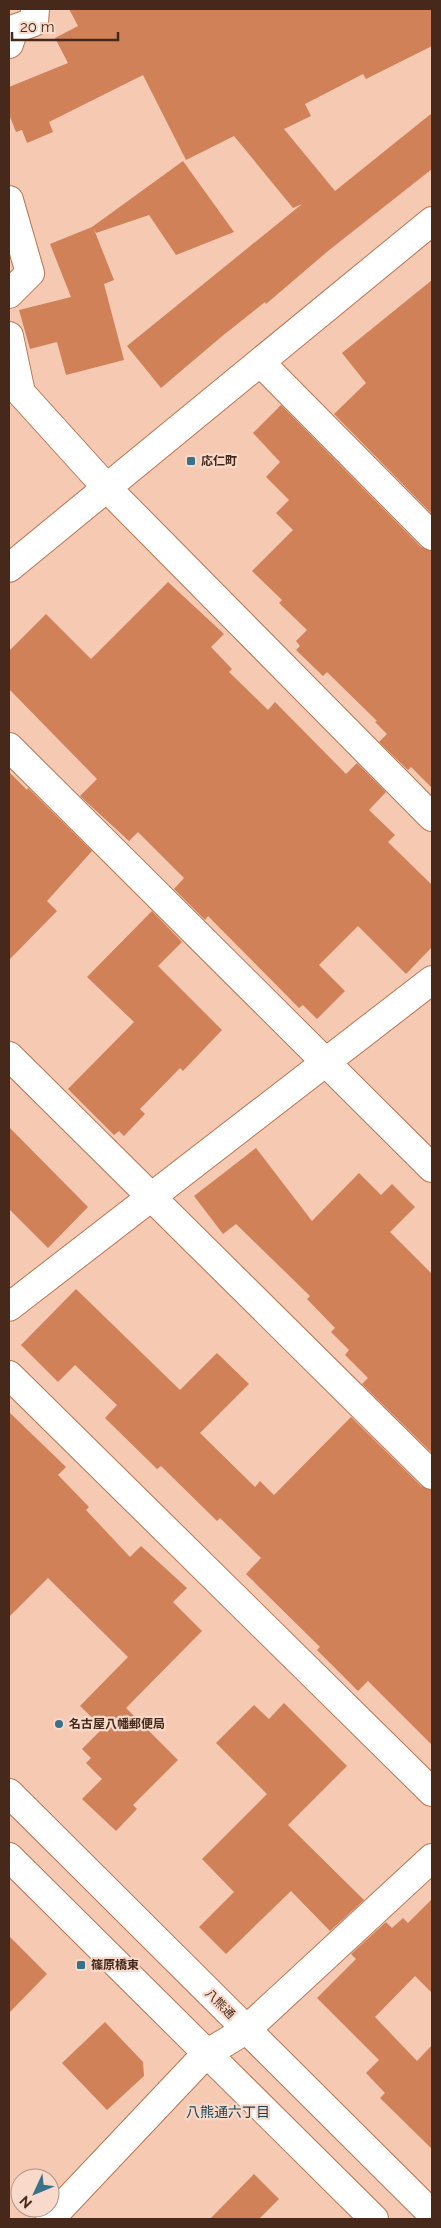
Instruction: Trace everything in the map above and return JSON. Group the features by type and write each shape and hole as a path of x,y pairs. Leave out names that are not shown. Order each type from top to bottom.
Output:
{"street":[{"path":"9,44 14,29 34,22 35,9"},
{"path":"9,200 30,273 9,294"},
{"path":"9,568 260,362 428,234"},
{"path":"9,336 22,393 106,487 432,817"},
{"path":"260,362 432,536"},
{"path":"9,747 432,1168"},
{"path":"9,1307 432,980"},
{"path":"9,1056 432,1476"},
{"path":"9,1375 432,1792"},
{"name":"八熊通","path":"9,1793 432,2214"},
{"path":"9,1857 374,2219"},
{"path":"50,2219 206,2054 246,2030 432,1858"}],"building":[{"path":"69,9 432,9 432,46 366,79 363,74 305,104 311,116 284,129 335,191 432,113 432,169 328,251 266,304 265,302 221,337 161,388 127,346 302,204 293,208 234,136 186,160 143,75 49,122 53,132 27,143 22,130 16,132 9,114 9,87 68,63 55,38 78,26"},
{"path":"183,161 234,232 176,255 149,215 96,233 93,227 114,280 104,284 124,360 66,375 57,342 30,349 19,310 71,297 50,244 92,227"},
{"path":"432,280 432,514 334,414 366,383 342,353"},
{"path":"281,405 421,547 432,551 432,788 411,767 408,770 379,742 387,734 375,722 377,721 327,672 323,676 296,650 300,646 296,641 307,630 279,603 282,600 252,571 293,530 276,513 289,500 266,477 280,462 253,433"},
{"path":"168,582 224,634 211,647 232,669 229,672 268,710 275,702 346,774 357,763 386,792 369,810 395,835 388,842 432,885 432,947 406,974 358,926 319,965 345,991 317,1019 303,1005 299,1008 208,916 205,920 174,889 184,878 138,832 129,841 80,796 97,779 9,689 9,651 46,614 91,659"},
{"path":"9,772 27,790 28,788 92,851 47,901 57,911 9,960"},
{"path":"152,911 182,942 158,966 222,1030 183,1071 180,1068 140,1109 145,1114 124,1136 119,1131 114,1135 68,1089 134,1022 87,977"},
{"path":"9,1127 88,1207 48,1248 9,1209"},
{"path":"256,1148 312,1221 359,1173 381,1195 392,1184 415,1207 390,1232 432,1274 432,1453 362,1384 368,1378 345,1355 349,1350 331,1332 335,1328 307,1299 310,1296 236,1224 223,1234 194,1196"},
{"path":"76,1289 180,1390 217,1353 249,1384 200,1433 255,1487 260,1481 274,1495 351,1417 421,1486 432,1490 432,1745 368,1681 358,1691 317,1650 320,1647 246,1574 261,1558 220,1518 217,1521 161,1466 157,1469 105,1418 117,1405 75,1365 58,1382 21,1345"},
{"path":"9,1412 66,1467 58,1475 89,1507 86,1510 130,1557 141,1546 187,1588 173,1602 202,1631 126,1708 178,1760 133,1805 137,1809 116,1831 82,1799 102,1779 86,1763 91,1758 82,1749 103,1728 80,1706 128,1657 48,1578 9,1617"},
{"path":"284,1703 347,1766 288,1825 364,1900 330,1931 291,1891 226,1954 199,1927 234,1892 202,1859 267,1794 216,1743 254,1705 269,1719"},
{"path":"432,1899 432,1993 415,1976 375,2017 417,2061 432,2045 432,2149 380,2098 385,2093 366,2073 379,2060 317,1998 356,1959 351,1954 386,1922 392,1928 403,1918 408,1923"},
{"path":"9,1936 47,1974 9,2013"},
{"path":"105,2022 143,2062 144,2076 107,2110 62,2063"},
{"path":"254,2174 279,2199 259,2219 210,2219"}],"place":[{"name":"応仁町","path":"191,461"},
{"name":"名古屋八幡郵便局","path":"59,1724"},
{"name":"篠原橋東","path":"81,1965"}],"district":[{"name":"八熊通六丁目","path":"228,2112"}]}
